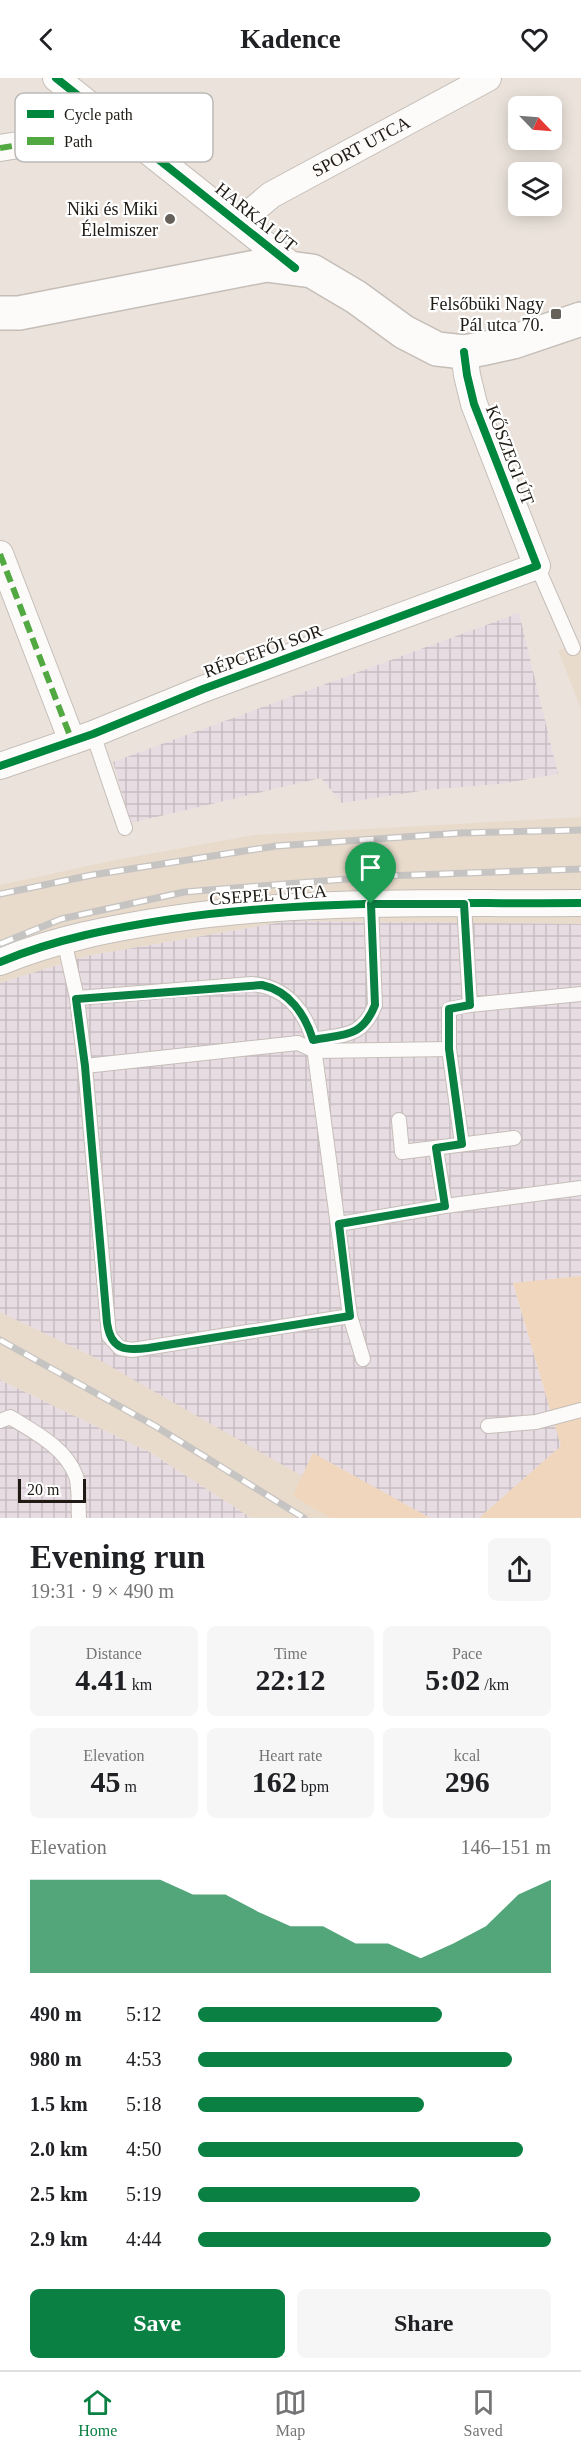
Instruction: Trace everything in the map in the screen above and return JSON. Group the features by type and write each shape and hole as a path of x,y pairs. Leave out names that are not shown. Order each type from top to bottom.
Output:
{"main road":[{"path":"0,313 19,313 266,265 312,271 356,297 404,332 437,349 464,352 513,342 581,319"}],"street":[{"name":"HARKAI ÚT","path":"56,78 74,93"},
{"name":"SPORT UTCA","path":"240,222 271,195 488,78"},
{"path":"0,148 15,146"},
{"name":"HARKAI ÚT","path":"162,162 296,268"},
{"name":"KŐSZEGI ÚT","path":"464,352 474,405 537,566"},
{"path":"0,554 83,738"},
{"name":"RÉPCEFŐI SOR","path":"0,766 83,738 203,689 537,566"},
{"name":"CSEPEL UTCA","path":"0,962 105,929 229,911 280,906 581,903"}],"lane":[{"name":"KŐSZEGI ÚT","path":"537,566 573,648"},
{"path":"83,738 125,828"},
{"path":"314,1045 356,1032 369,1020 375,1005 371,904"},
{"path":"464,904 470,1005"},
{"path":"64,940 76,999 85,1066 109,1336 120,1348 132,1350 350,1316"},
{"path":"76,999 262,985 280,991 297,1007 309,1027 314,1045 350,1316 363,1359"},
{"path":"462,1144 449,1049 449,1009 581,994"},
{"path":"85,1066 298,1042 314,1045 449,1049"},
{"path":"399,1119 402,1152 514,1137"},
{"path":"436,1148 445,1206"},
{"path":"339,1224 445,1206 581,1188"},
{"path":"488,1425 536,1422 581,1410"},
{"path":"3,1417 42,1437 62,1454 76,1476 80,1518"}],"shaded area":[{"path":"519,613 558,774 499,784 427,790 342,803 321,778 131,823 113,762"},
{"path":"581,645 581,709 558,650"},
{"path":"581,817 581,924 289,921 87,956 0,983 0,885 110,861 254,835"},
{"path":"289,921 581,924 581,1276 513,1284 561,1446 479,1518 430,1518 313,1453 302,1476 94,1357 0,1312 0,983 87,956"},
{"path":"581,1276 581,1518 479,1518 561,1446 513,1283"},
{"path":"0,1312 430,1518 251,1518 151,1453 0,1380"},
{"path":"0,1380 151,1453 251,1518 0,1518"},
{"path":"313,1453 430,1518 331,1518 293,1496"}],"railway":[{"path":"0,894 92,875 276,846 460,833 581,830"},
{"path":"0,944 61,919 184,892 385,876 581,869"},
{"path":"0,1340 155,1426 304,1518"}],"marked path":[{"path":"0,148 15,146"},
{"path":"0,554 72,741"}],"cycle path":[{"path":"56,78 75,93"},
{"path":"162,162 295,268"},
{"path":"0,766 93,734 203,689 537,566 474,404 464,352"},
{"path":"0,962 42,947 106,930 223,913 325,905 581,903"}],"place":[{"name":"Niki és Miki Élelmiszer","path":"170,219"},
{"name":"Felsőbüki Nagy Pál utca 70.","path":"556,314"}],"route":[{"path":"371,904 464,904 470,1005 449,1009 449,1049 462,1144 436,1148 445,1206 339,1224 350,1316 148,1348 132,1350 120,1348 109,1336 107,1323 85,1066 76,999 262,985 280,991 297,1007 309,1027 313,1040 356,1032 369,1020 375,1005 371,904"}]}
